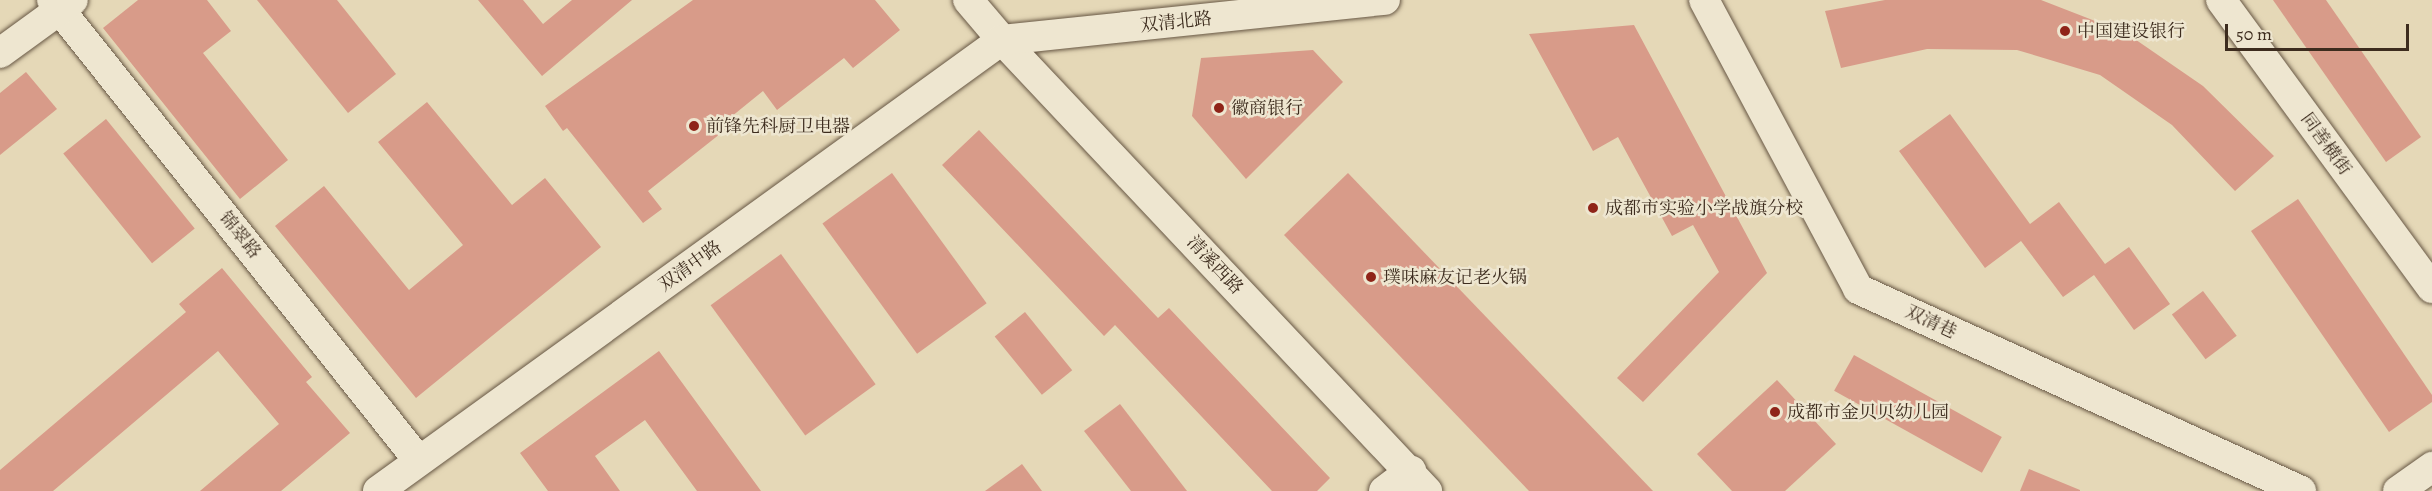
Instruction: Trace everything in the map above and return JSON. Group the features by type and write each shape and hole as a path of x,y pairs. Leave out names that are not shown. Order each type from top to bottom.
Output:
{"street":[{"name":"清溪西路","path":"968,0 1002,40 1419,481"},
{"name":"双清北路","path":"1002,40 1385,0"},
{"name":"双清巷","path":"1704,0 1858,289 2301,491"},
{"name":"同善横街","path":"2221,0 2432,288"},
{"path":"0,53 62,3"},
{"name":"锦翠路","path":"62,3 419,461"},
{"name":"双清中路","path":"378,491 1002,40"},
{"path":"2398,491 2432,466"},
{"path":"1384,491 1419,481"}],"building":[{"path":"138,0 207,0 231,31 203,53 288,160 240,199 103,28"},
{"path":"257,0 337,0 396,74 348,113"},
{"path":"478,0 523,0 543,24 572,0 632,0 542,76"},
{"path":"693,0 875,0 900,30 853,68 844,58 777,110 763,91 726,121 730,126 648,191 662,209 643,223 567,128 563,131 545,106"},
{"path":"1885,0 2041,0 2126,33 2203,86 2274,156 2235,191 2172,125 2100,75 2017,50 1927,49 1841,68 1825,11"},
{"path":"2273,0 2326,0 2421,137 2386,162"},
{"path":"1634,25 1767,273 1643,402 1617,378 1719,272 1693,225 1672,236 1618,137 1593,151 1529,34"},
{"path":"1313,50 1343,82 1246,179 1192,116 1201,58"},
{"path":"26,72 57,109 0,155 0,93"},
{"path":"427,102 512,205 545,178 601,247 416,398 275,226 324,186 409,290 463,245 378,142"},
{"path":"1950,114 2030,224 2059,202 2105,264 2129,247 2170,304 2134,330 2094,275 2063,297 2021,241 1985,268 1899,151"},
{"path":"106,119 195,229 152,263 63,154"},
{"path":"979,130 1158,318 1169,308 1330,478 1317,491 1272,491 1115,325 1104,336 942,165"},
{"path":"892,173 987,303 917,354 822,224"},
{"path":"1348,173 1653,491 1529,491 1284,235"},
{"path":"2298,199 2432,395 2432,402 2389,432 2251,231"},
{"path":"781,254 876,384 805,435 711,305"},
{"path":"222,268 312,377 306,382 350,433 281,491 200,491 279,424 218,351 53,491 0,491 0,470 186,312 179,304"},
{"path":"2203,291 2237,336 2206,359 2172,314"},
{"path":"1025,312 1072,370 1042,395 995,337"},
{"path":"659,351 761,491 697,491 645,420 595,456 620,491 548,491 520,453"},
{"path":"1854,355 2002,437 1982,473 1834,391"},
{"name":"成都市金贝贝幼儿园","path":"1777,380 1836,444 1785,491 1732,491 1697,454"},
{"path":"1120,404 1187,491 1131,491 1084,431"},
{"path":"1022,464 1042,491 985,491"},
{"path":"2029,469 2080,490 2080,491 2020,491"}],"place":[{"name":"中国建设银行","path":"2065,31"},
{"name":"徽商银行","path":"1219,108"},
{"name":"前锋先科厨卫电器","path":"694,126"},
{"name":"成都市实验小学战旗分校","path":"1593,208"},
{"name":"璞味麻友记老火锅","path":"1371,277"},
{"name":"成都市金贝贝幼儿园","path":"1775,412"}]}
